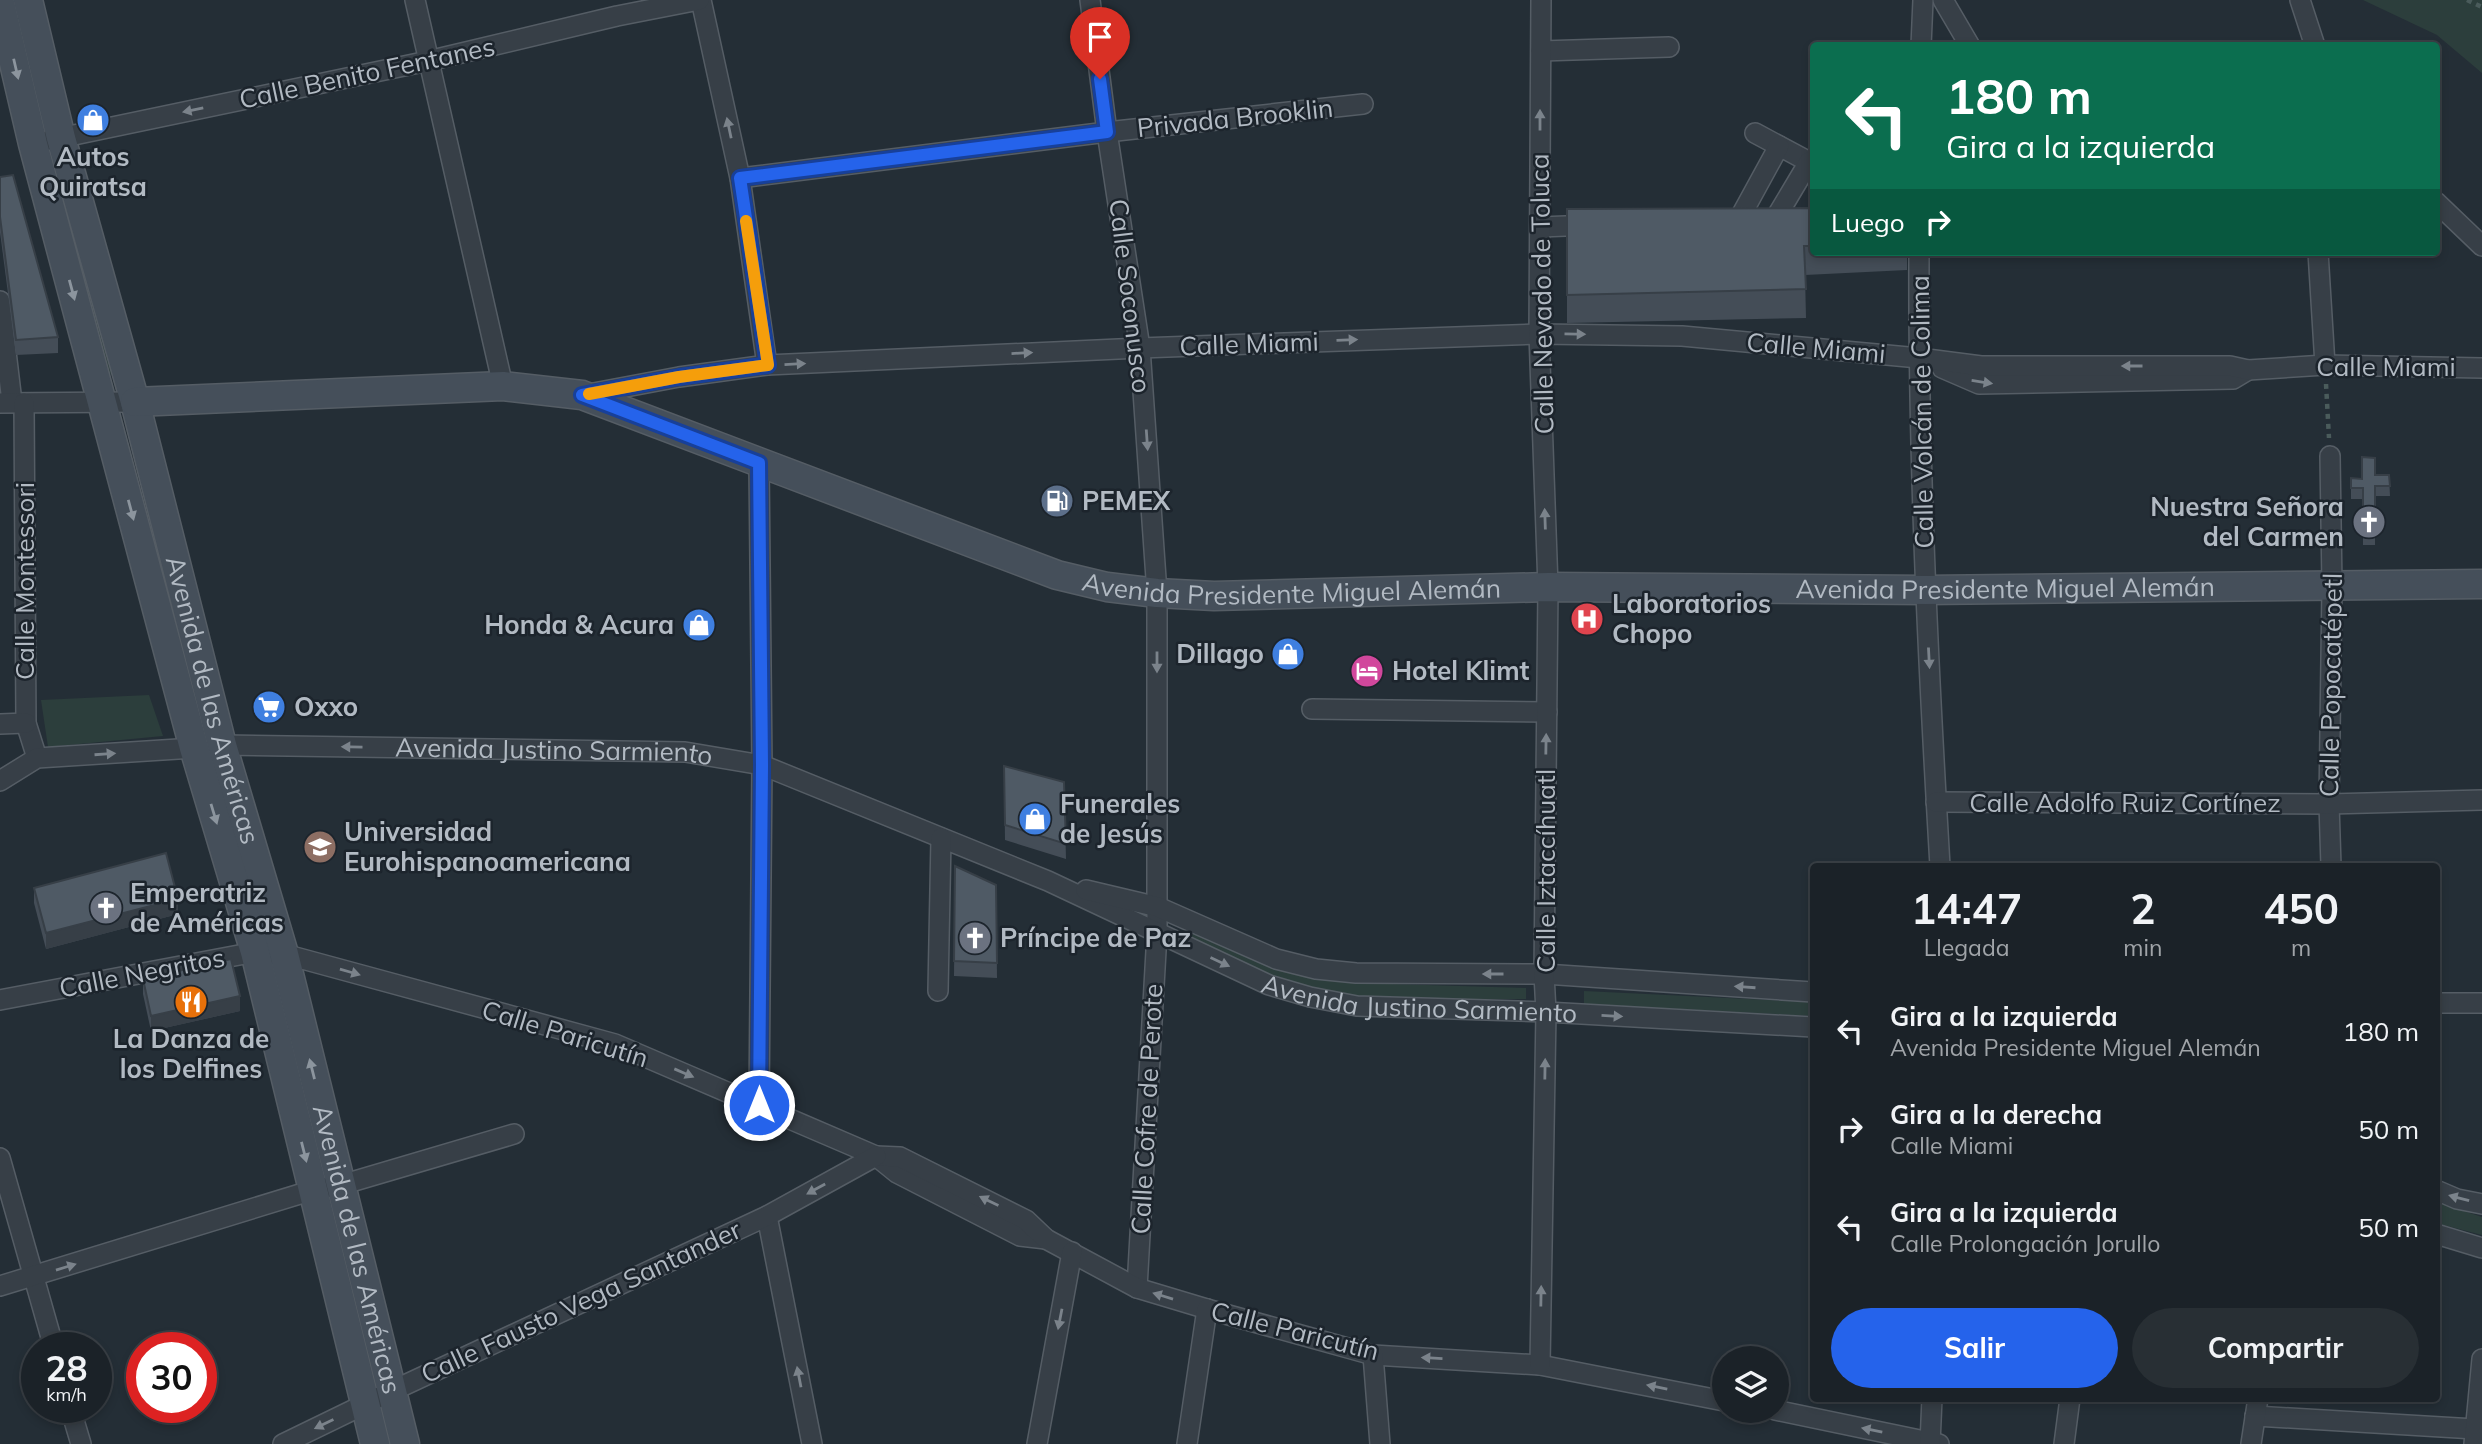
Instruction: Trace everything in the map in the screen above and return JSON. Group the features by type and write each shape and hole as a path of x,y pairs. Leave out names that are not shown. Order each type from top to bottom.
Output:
{"main road":[{"name":"Avenida de las Américas","path":"28,0 61,138 135,402 222,746 284,954 405,1444"},
{"name":"Avenida de las Américas","path":"0,3 33,144 194,748 256,952 375,1444"},
{"name":"Avenida Presidente Miguel Alemán","path":"135,402 503,386 582,395 1057,575 1107,587 1157,593 1214,596 1548,587 1926,590 2482,584"},
{"name":"Avenida Justino Sarmiento","path":"194,748 222,746"}],"street":[{"path":"415,0 503,386"},
{"name":"Calle Benito Fentanes","path":"33,144 428,61 615,8 700,0"},
{"path":"700,0 740,178 768,365"},
{"name":"Calle Soconusco","path":"1090,0 1140,348 1157,593"},
{"name":"Calle Nevado de Toluca","path":"1541,0 1539,334 1548,587"},
{"path":"1921,42 1923,0"},
{"path":"1943,0 1962,42"},
{"path":"2300,0 2314,42"},
{"path":"1541,51 1669,47"},
{"name":"Privada Brooklin","path":"740,178 1107,132 1363,104"},
{"path":"1755,133 1810,162"},
{"path":"1779,146 1731,221 1776,219 1810,165"},
{"path":"2440,206 2482,246"},
{"path":"1540,227 1606,225"},
{"name":"Calle Volcán de Colima","path":"1919,256 1919,358 1926,590 1940,863"},
{"path":"2318,256 2325,365"},
{"name":"Calle Montessori","path":"0,301 12,403 26,723 37,758"},
{"name":"Calle Miami","path":"582,395 679,377 768,365 1539,334 1682,336 1981,366 2230,366 2248,370 2325,365 2482,368"},
{"path":"12,403 135,402"},
{"name":"Calle Popocatépetl","path":"2330,456 2331,863"},
{"path":"759,463 762,765 759,1105"},
{"name":"Calle Iztaccíhuatl","path":"1540,1365 1546,1012 1544,974 1548,587"},
{"name":"Calle Cofre de Perote","path":"1137,1288 1157,933 1157,593"},
{"path":"1312,709 1547,712"},
{"path":"0,724 26,723"},
{"name":"Avenida Justino Sarmiento","path":"222,746 685,752 762,765 1048,881 1269,985 1310,997 1357,1006 1546,1012 1810,1027"},
{"name":"Avenida Justino Sarmiento","path":"37,758 194,748"},
{"path":"0,781 37,758"},
{"name":"Calle Adolfo Ruiz Cortínez","path":"1936,802 2329,804 2482,800"},
{"path":"938,991 941,838"},
{"name":"Avenida Justino Sarmiento","path":"1048,881 1157,907 1276,959 1316,969 1356,973 1544,974 1810,992"},
{"name":"Calle Negritos","path":"0,1000 256,952 284,954"},
{"name":"Calle Paricutín","path":"284,954 615,1044 876,1156 900,1157 1026,1220 1046,1239 1137,1288 1373,1355 1540,1365 1712,1399"},
{"path":"2440,1003 2482,1003"},
{"path":"0,1286 313,1190 341,1185 514,1134"},
{"name":"Calle Fausto Vega Santander","path":"283,1444 767,1216 876,1156"},
{"path":"0,1158 50,1332"},
{"path":"2440,1193 2456,1199 2482,1203"},
{"path":"767,1216 812,1444"},
{"path":"2440,1235 2482,1248"},
{"path":"1037,1444 1072,1252"},
{"path":"1187,1444 1207,1309"},
{"path":"1373,1355 1380,1444"},
{"path":"2250,1444 2257,1407 2474,1437 2482,1359"},
{"path":"1789,1413 1933,1443 1932,1402"},
{"path":"2064,1444 2069,1402"},
{"path":"75,1423 80,1444"}],"path":[{"path":"2467,0 2482,7"},
{"path":"2325,365 2330,456"}],"shaded area":[{"path":"2363,0 2482,0 2482,73 2437,35"},
{"path":"50,150 114,374 100,373"},
{"path":"149,695 163,736 48,747 41,700"},
{"path":"1192,929 1259,961 1309,978 1360,983 1526,988 1526,999 1357,1000 1303,992 1186,939 1186,932"},
{"path":"1584,991 1810,1002 1810,1016 1584,1004"},
{"path":"2440,1203 2482,1217 2482,1235 2440,1224"}],"building":[{"path":"13,175 58,337 16,340 0,217 0,177"},
{"path":"1810,208 1810,246 1804,246 1806,289 1567,295 1567,209"},
{"name":"Nuestra Señora del Carmen","path":"2362,457 2375,458 2375,475 2389,475 2390,486 2375,486 2375,535 2363,535 2363,488 2351,488 2351,478 2362,479"},
{"name":"Funerales de Jesús","path":"1004,766 1064,782 1066,844 1005,825"},
{"name":"Emperatriz de Américas","path":"166,853 178,899 46,933 34,888"},
{"name":"Príncipe de Paz","path":"955,866 996,885 997,963 954,961"},
{"path":"231,959 240,996 151,1016 143,979"}],"slow traffic":[{"path":"589,394 679,377 768,365 746,221"}],"place":[{"name":"Autos Quiratsa","path":"93,120"},
{"name":"PEMEX","path":"1057,501"},
{"name":"Nuestra Señora del Carmen","path":"2369,522"},
{"name":"Laboratorios Chopo","path":"1587,619"},
{"name":"Honda & Acura","path":"699,625"},
{"name":"Dillago","path":"1288,654"},
{"name":"Hotel Klimt","path":"1367,671"},
{"name":"Oxxo","path":"269,707"},
{"name":"Funerales de Jesús","path":"1035,819"},
{"name":"Universidad Eurohispanoamericana","path":"320,847"},
{"name":"Emperatriz de Américas","path":"106,908"},
{"name":"Príncipe de Paz","path":"975,938"},
{"name":"La Danza de los Delfines","path":"191,1002"}],"route":[{"path":"759,1105 762,765 759,463 582,395 679,377 768,365 740,178 1107,132 1100,79"}]}
